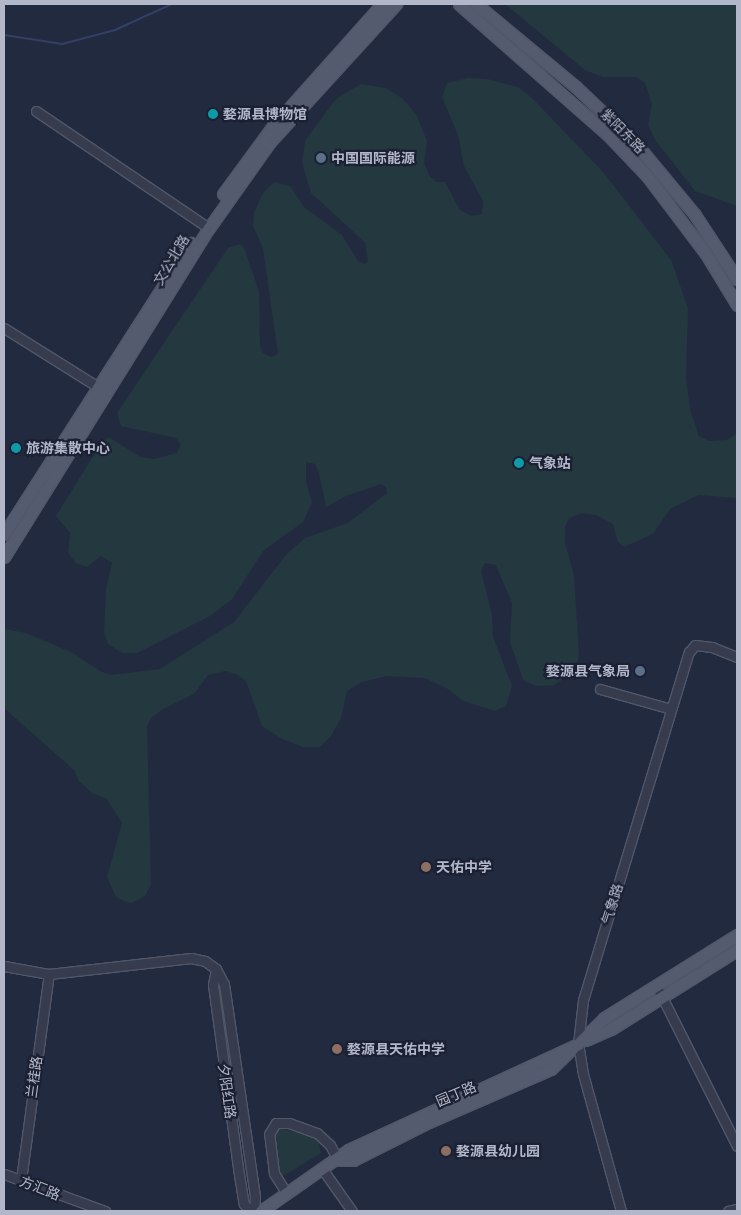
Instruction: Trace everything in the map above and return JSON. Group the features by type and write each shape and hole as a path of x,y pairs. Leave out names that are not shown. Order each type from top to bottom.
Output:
{"main road":[{"name":"文公北路","path":"4,557 7,538 261,141 382,4"},
{"name":"文公北路","path":"206,226 293,115 396,4"},
{"name":"紫阳东路","path":"459,4 607,134 647,176 706,254 737,305"},
{"name":"紫阳东路","path":"476,4 576,87 638,146 695,215 737,279"},
{"name":"园丁路","path":"660,991 737,935"},
{"name":"园丁路","path":"261,1211 338,1160 348,1150 425,1112 578,1044 604,1018 737,950"}],"street":[{"path":"36,111 206,226"},
{"path":"4,328 103,390"},
{"name":"气象路","path":"621,1211 578,1044 584,1000 689,652 696,645 712,647 737,657"},
{"path":"600,689 672,709"},
{"path":"4,966 49,974 191,958 205,961 216,969"},
{"name":"夕阳红路","path":"216,969 212,985 235,1149 244,1204 250,1211"},
{"name":"夕阳红路","path":"216,969 224,984 255,1198 254,1211"},
{"name":"兰桂路","path":"21,1180 49,974"},
{"path":"660,991 704,1078 714,1105 737,1146"},
{"path":"287,1194 274,1173 269,1134 276,1123 290,1123 317,1134 330,1144 338,1160"},
{"path":"323,1170 352,1211"},
{"name":"方汇路","path":"4,1174 105,1211"},
{"path":"728,1211 737,1209"}],"shaded area":[{"path":"505,4 737,4 737,206 695,191 656,141 648,125 652,104 645,83 636,77 603,77 585,70"},
{"path":"468,78 487,79 518,87 531,97 603,172 671,260 688,308 686,379 690,409 699,436 710,441 727,440 737,433 737,498 698,495 670,509 653,534 624,547 618,542 613,524 596,515 582,513 569,518 565,527 565,543 574,575 579,656 574,672 554,685 536,686 523,680 510,642 512,603 496,565 485,563 481,571 492,615 493,637 512,686 506,706 495,711 463,701 448,689 425,678 387,676 362,682 347,691 341,718 331,736 320,747 303,747 282,739 262,726 246,681 236,674 225,671 208,675 194,694 163,709 152,717 147,726 151,885 145,896 132,903 124,901 116,897 107,877 122,823 107,799 92,793 78,780 75,771 4,708 4,629 26,633 73,653 100,671 111,675 160,669 234,622 286,555 305,538 348,523 387,493 386,487 381,484 348,495 326,507 319,473 315,464 306,462 306,482 312,502 303,522 264,550 232,599 210,616 137,653 122,653 108,644 104,632 106,589 112,563 101,556 87,567 76,563 68,553 70,533 56,516 102,442 109,437 140,457 154,459 177,453 181,445 176,438 121,426 117,413 228,248 240,244 244,248 259,291 260,345 263,353 271,357 278,354 263,248 253,226 254,213 263,193 274,182 290,186 304,207 342,235 358,261 365,264 368,261 365,243 311,193 302,162 305,141 335,100 361,84 386,88 403,99 417,116 427,141 424,163 429,175 436,182 445,182 460,210 471,216 482,214 483,201 464,166 458,135 442,97 447,83"},
{"path":"276,1127 318,1138 321,1153 283,1176 275,1168 271,1132"}],"waterway":[{"path":"4,35 62,44 115,30 172,4"}],"place":[{"name":"婺源县博物馆","path":"213,114"},
{"name":"中国国际能源","path":"321,158"},
{"name":"旅游集散中心","path":"16,448"},
{"name":"气象站","path":"519,463"},
{"name":"婺源县气象局","path":"640,671"},
{"name":"天佑中学","path":"426,867"},
{"name":"婺源县天佑中学","path":"337,1049"},
{"name":"婺源县幼儿园","path":"446,1151"}]}
